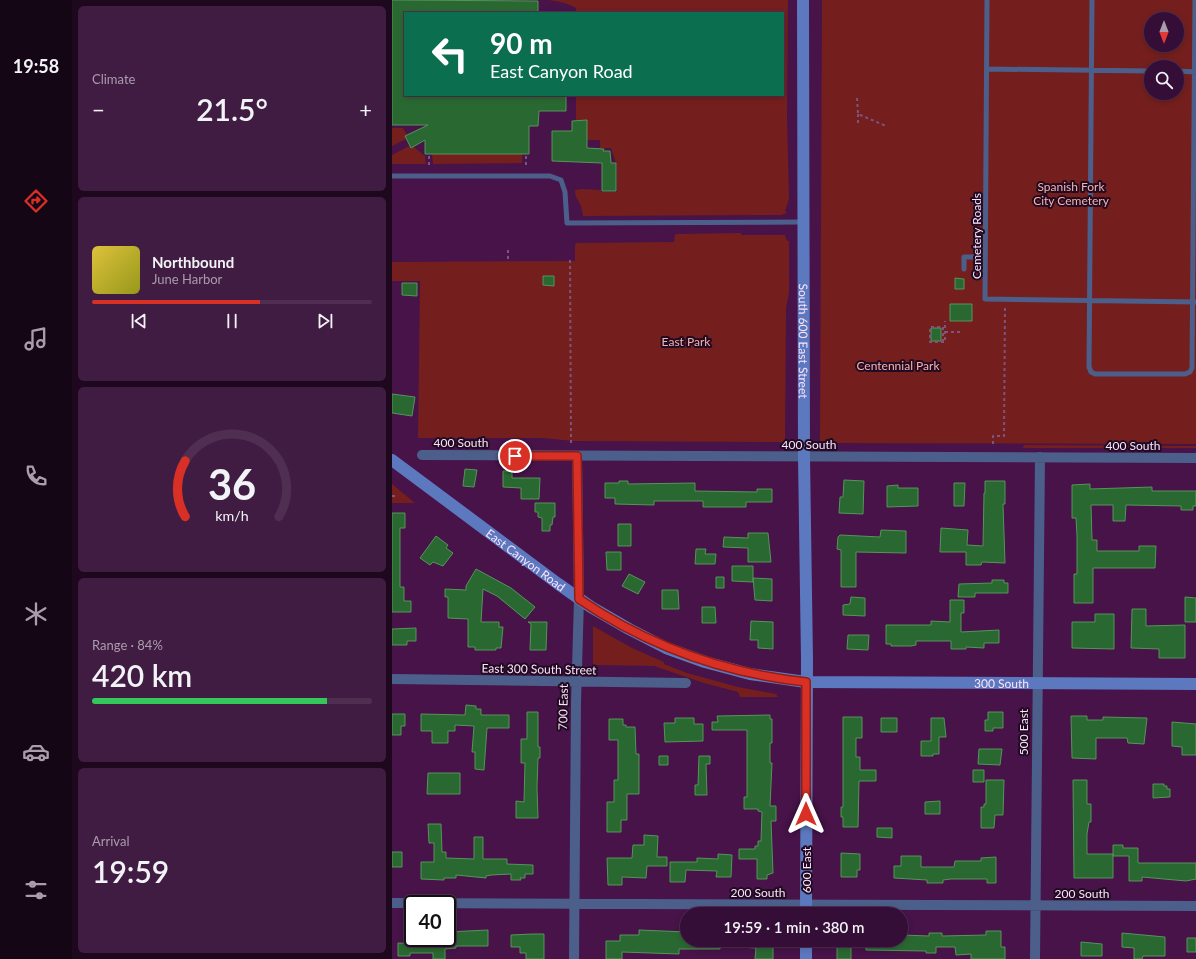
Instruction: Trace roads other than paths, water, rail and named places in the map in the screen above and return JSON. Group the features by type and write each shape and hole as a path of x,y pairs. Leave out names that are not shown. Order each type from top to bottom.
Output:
{"street":[{"name":"South 600 East Street","path":"803,0 806,682"},
{"name":"400 South","path":"422,455 1196,458"},
{"name":"700 East","path":"574,959 576,682 579,599 577,456"},
{"name":"500 East","path":"1035,959 1036,684 1040,458"},
{"name":"East Canyon Road","path":"392,460 579,599 629,629 686,656 750,674 806,682"},
{"name":"East 300 South Street","path":"392,679 686,683"},
{"name":"300 South","path":"806,682 1196,684"},
{"name":"600 East","path":"806,682 806,907"},
{"name":"200 South","path":"392,903 575,904 690,907"},
{"name":"200 South","path":"908,908 1035,906 1196,906"},
{"path":"806,947 806,959"}],"lane":[{"name":"Cemetery Roads","path":"987,0 985,299 1194,302"},
{"path":"1092,0 1089,367 1091,372 1095,374 1185,374 1190,372 1192,368 1194,302 1195,0"},
{"path":"987,69 1144,71"},
{"path":"1184,72 1195,72"},
{"path":"392,176 550,176 561,180 565,192 567,223 804,222"},
{"path":"964,270 964,258 985,258"}],"park label":[{"name":"Spanish Fork City Cemetery","path":"1071,193"},
{"name":"East Park","path":"686,341"},
{"name":"Centennial Park","path":"898,365"}]}
